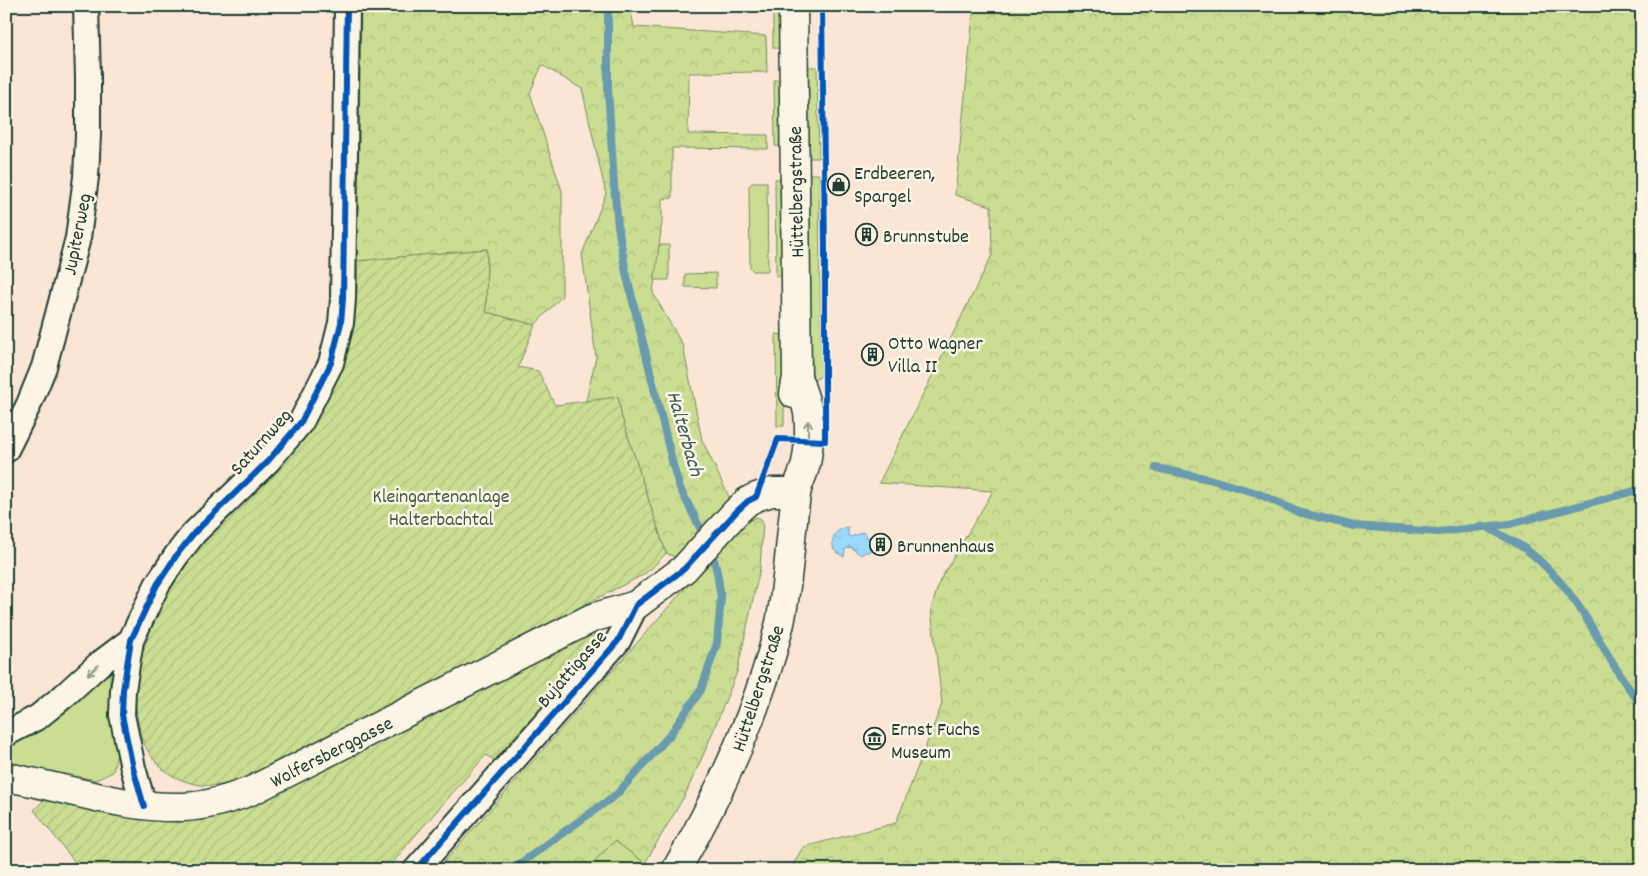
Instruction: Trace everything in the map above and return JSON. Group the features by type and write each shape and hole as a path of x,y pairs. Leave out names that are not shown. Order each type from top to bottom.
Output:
{"street":[{"name":"Jupiterweg","path":"6,450 29,404 44,367 78,238 86,177 88,78 86,6"},
{"name":"Saturnweg","path":"144,806 133,768 122,715 123,690 131,640 157,585 176,556 194,533 268,462 301,422 331,364 341,323 343,299 347,6"},
{"name":"Hüttelbergstraße","path":"676,870 727,773 754,709 780,621 790,556 796,492 789,461 790,414 797,377 794,6"},
{"name":"Bujattigasse","path":"416,870 618,641 636,605 684,569 748,501 775,492 796,492"},
{"name":"Wolfersberggasse","path":"6,777 144,806 184,807 233,798 253,790 592,618 636,605"},
{"name":"Saturnweg","path":"6,734 38,717 98,665 131,640"}],"green space":[{"path":"361,6 630,6 634,27 766,36 767,72 689,73 688,134 768,135 768,149 672,148 672,198 662,199 662,222 653,293 683,346 702,440 729,497 737,511 747,522 756,517 761,519 763,523 760,568 737,672 685,795 645,863 615,841 585,870 437,870 687,586 681,551 675,557 666,553 622,418 618,397 586,401 596,357 582,254 606,194 582,89 542,65 530,93 562,191 562,296 535,325 486,312 487,249 357,261"},
{"path":"773,6 780,6 780,48 773,48"},
{"path":"974,6 1642,6 1642,870 790,870 803,847 896,823 942,704 931,609 940,580 993,491 879,483 992,255 991,206 955,195"},
{"path":"805,67 817,67 819,158 806,158"},
{"path":"774,80 780,80 781,146 775,146"},
{"path":"807,174 819,174 821,376 813,381 810,357"},
{"path":"775,179 782,179 783,276 776,276"},
{"path":"753,182 767,182 768,271 753,271 750,267 749,186"},
{"path":"659,245 669,245 669,280 653,280"},
{"name":"Kleingartenanlage Halterbachtal","path":"487,249 486,312 535,325 518,367 538,371 555,405 618,397 622,418 666,553 652,568 641,576 243,778 227,784 208,786 183,781 168,773 151,755 139,731 136,698 137,683 139,667 148,636 171,581 184,562 216,525 283,463 308,431 321,409 333,386 350,337 355,312 357,261"},
{"path":"716,273 716,288 685,287 685,274"},
{"path":"776,334 784,335 784,426 777,426"},
{"path":"593,633 599,640 598,647 497,762 486,755 387,870 81,870 34,810 48,796 177,818"},
{"path":"108,672 110,674 110,719 117,754 113,772 96,780 6,763 6,748 36,733 71,708"},
{"path":"615,841 645,863 641,870 585,870"}],"water":[{"path":"848,527 848,535 851,537 863,532 867,537 872,538 870,552 865,552 861,555 850,547 845,549 844,557 834,550 833,538 837,532"}],"waterway":[{"name":"Halterbach","path":"608,6 608,88 614,185 618,226 626,273 674,469 680,488 705,538"},
{"path":"1156,468 1209,479 1257,493 1298,512 1354,526 1438,532 1510,524 1642,489"},
{"path":"1488,527 1528,551 1561,583 1583,612 1620,676 1642,705"},
{"name":"Halterbach","path":"511,870 617,794 669,736 701,690 717,643 721,598 711,548"}],"cycle path":[{"path":"144,806 133,768 122,715 123,690 131,640 157,585 176,556 194,533 268,461 301,422 331,363 341,323 343,299 347,6"},
{"path":"416,870 618,641 636,605 684,569 737,511 748,501 756,497 778,439 825,441 822,6"}],"place":[{"name":"Erdbeeren, Spargel","path":"838,184"},
{"name":"Brunnstube","path":"867,235"},
{"name":"Otto Wagner Villa II","path":"872,354"},
{"name":"Brunnenhaus","path":"881,545"},
{"name":"Ernst Fuchs Museum","path":"875,739"}]}
